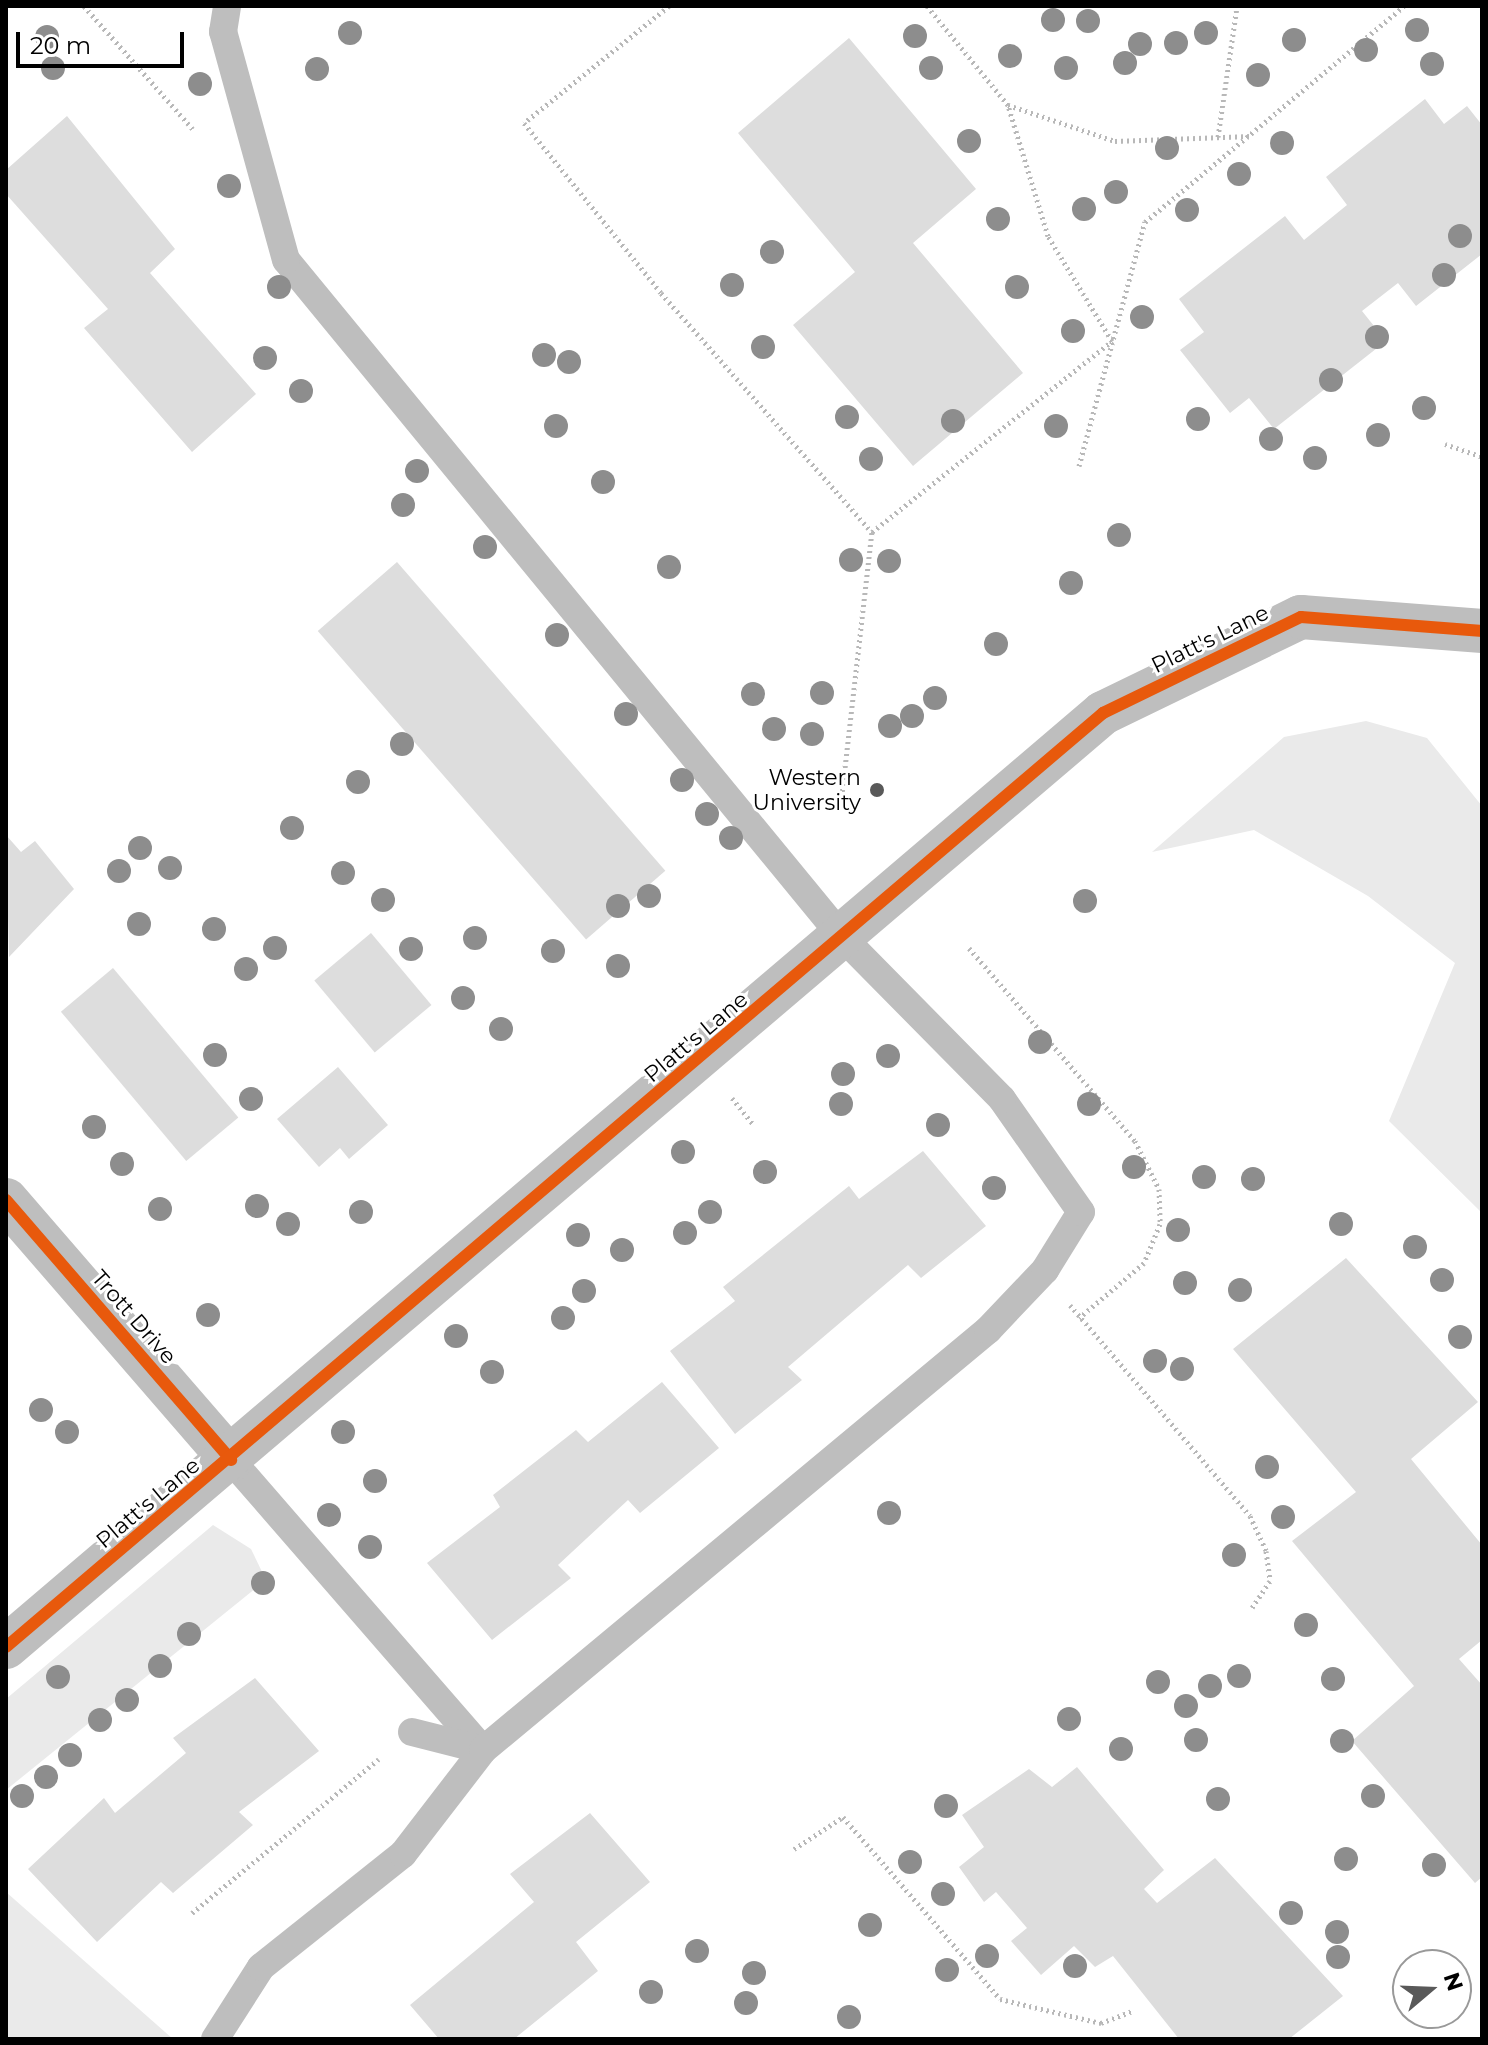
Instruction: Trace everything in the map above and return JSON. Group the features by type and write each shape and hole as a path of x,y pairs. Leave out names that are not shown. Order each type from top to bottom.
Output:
{"street":[{"name":"Platt's Lane","path":"6,1647 231,1460 1103,713 1301,617 1482,631"},
{"name":"Trott Drive","path":"6,1200 231,1460"}],"lane":[{"path":"215,2039 261,1967 403,1854 483,1750 988,1330 1045,1270 1081,1212 1002,1099 843,938 286,260 223,32 227,6"},
{"path":"231,1460 483,1750"},
{"path":"412,1732 483,1750"}],"path":[{"path":"84,6 193,129"},
{"path":"669,6 524,123 661,293 872,532"},
{"path":"927,6 1008,105 1048,236 1112,341"},
{"path":"1218,137 1237,6"},
{"path":"1079,466 1145,222 1252,136 1404,6"},
{"path":"1008,105 1115,141 1252,136"},
{"path":"841,803 872,532 1112,341"},
{"path":"1445,444 1482,457"},
{"path":"969,948 1135,1141 1159,1189 1160,1224 1144,1263 1079,1318"},
{"path":"1045,1270 1079,1318 1250,1516 1270,1581 1252,1608"},
{"path":"192,1913 412,1732"},
{"path":"794,1849 843,1817 1000,1999 1101,2023 1133,2011"}],"shaded area":[{"path":"1366,721 1427,738 1482,806 1482,1213 1389,1121 1455,963 1368,896 1254,830 1152,852 1284,737"},
{"path":"213,1525 251,1549 266,1580 6,1790 6,1699"},
{"path":"6,1892 173,2039 6,2039"}],"building":[{"path":"849,38 976,189 913,243 1023,373 913,466 793,325 855,272 738,133"},
{"path":"1425,99 1444,124 1467,106 1482,125 1482,254 1416,306 1398,283 1362,311 1386,341 1274,429 1249,398 1230,413 1180,350 1204,332 1179,299 1285,216 1304,240 1347,205 1326,177"},
{"path":"67,116 175,249 150,273 256,394 192,452 84,328 108,309 6,194 6,170"},
{"path":"397,562 665,871 586,940 318,631"},
{"path":"6,835 21,852 35,841 74,889 9,957"},
{"path":"371,933 431,1005 375,1053 314,981"},
{"path":"113,968 238,1117 186,1161 61,1012"},
{"path":"338,1067 388,1125 349,1159 340,1148 319,1167 277,1119"},
{"path":"923,1151 986,1226 921,1278 908,1265 788,1367 802,1380 735,1434 670,1351 735,1301 723,1287 849,1186 859,1199"},
{"path":"1346,1258 1478,1402 1411,1459 1482,1545 1482,1640 1459,1659 1482,1685 1482,1877 1475,1883 1352,1741 1414,1686 1292,1541 1356,1492 1233,1349"},
{"path":"662,1382 719,1448 640,1513 628,1500 558,1565 571,1578 492,1640 427,1563 500,1507 493,1495 576,1430 588,1442"},
{"path":"255,1678 319,1751 239,1812 253,1825 173,1893 161,1882 97,1942 28,1869 104,1798 115,1813 186,1753 173,1738"},
{"path":"1077,1767 1164,1870 1144,1889 1157,1903 1215,1858 1343,1996 1289,2039 1179,2039 1113,1956 1095,1967 1074,1946 1041,1975 1011,1941 1027,1928 996,1892 984,1902 959,1867 984,1847 962,1815 1029,1769 1052,1787"},
{"path":"590,1813 650,1882 576,1942 598,1971 514,2039 439,2039 410,2005 534,1902 510,1874"}],"cycle path":[{"path":"6,1647 1103,713 1301,617 1482,631"},
{"path":"6,1200 231,1460"}],"place":[{"name":"Western University","path":"877,790"}]}
